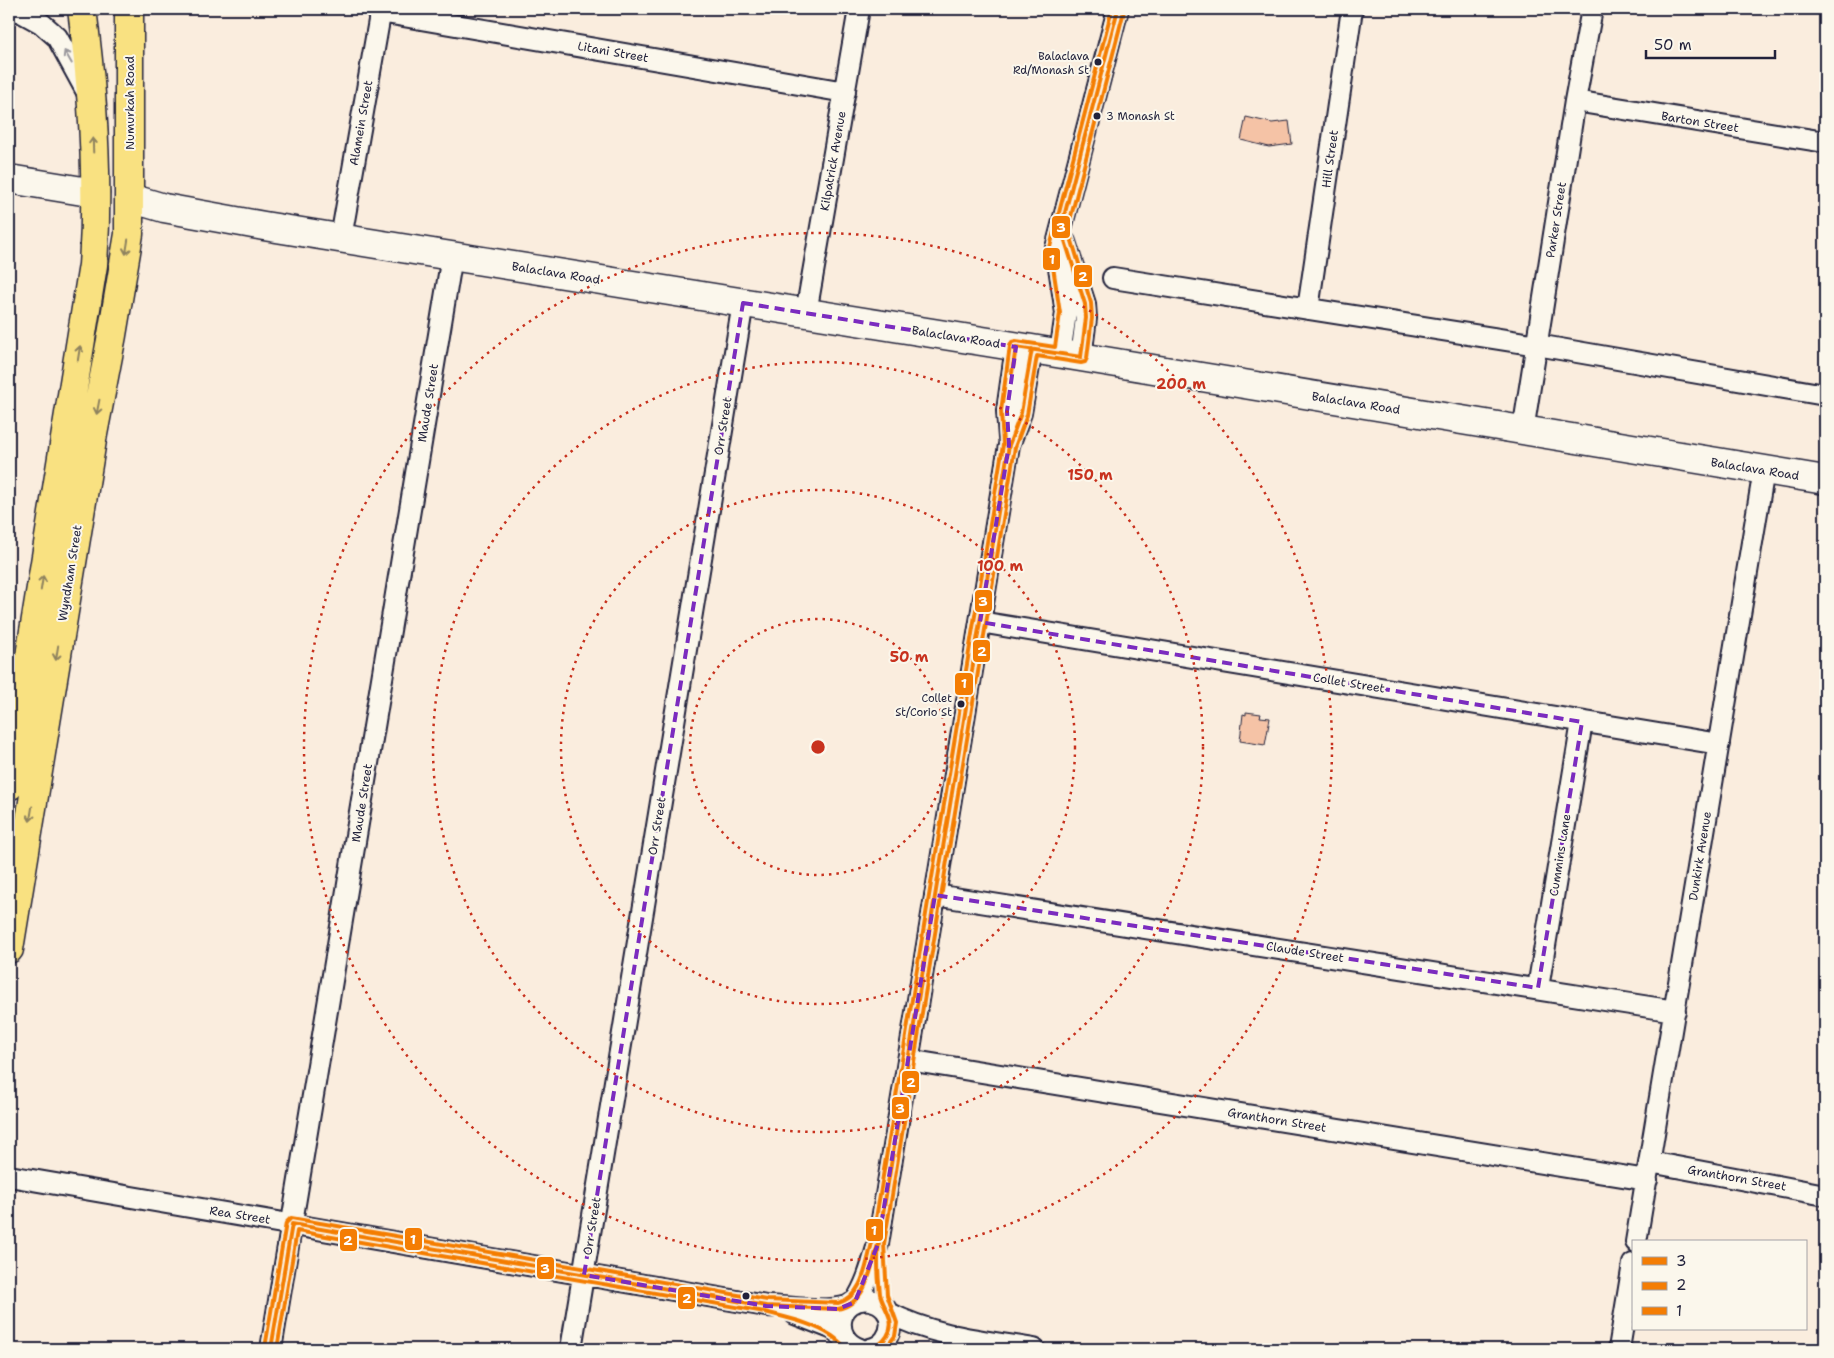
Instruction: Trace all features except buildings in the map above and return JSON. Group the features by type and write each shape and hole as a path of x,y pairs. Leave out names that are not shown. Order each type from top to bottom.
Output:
{"highway":[{"path":"82,9 91,100 95,193 130,198"},
{"name":"Numurkah Road","path":"129,9 130,198"},
{"name":"Wyndham Street","path":"9,786 93,265 96,229 95,193"},
{"name":"Wyndham Street","path":"9,949 93,434 123,274 129,234 130,198"}],"main road":[{"path":"9,179 95,193"},
{"name":"Balaclava Road","path":"130,198 164,208 264,226 1024,348 1825,480"}],"street":[{"name":"Kilpatrick Avenue","path":"806,313 859,9"},
{"path":"1070,356 1066,313 1056,248 1118,9"},
{"name":"Hill Street","path":"1308,309 1352,9"},
{"name":"Parker Street","path":"1523,431 1575,101 1592,9"},
{"path":"17,10 41,23 57,37 91,100"},
{"name":"Litani Street","path":"381,10 845,92"},
{"name":"Alamein Street","path":"341,238 381,10"},
{"name":"Barton Street","path":"1575,101 1825,142"},
{"name":"Maude Street","path":"271,1349 452,256"},
{"path":"1113,278 1537,345 1825,395"},
{"name":"Orr Street","path":"571,1349 743,303"},
{"path":"1024,348 1021,413 1009,445 878,1244 870,1273 861,1292 841,1320 840,1327 863,1345 920,1336 957,1337 1034,1349"},
{"name":"Dunkirk Avenue","path":"1636,1240 1764,470"},
{"name":"Collet Street","path":"980,622 1719,744"},
{"name":"Cummins Lane","path":"1538,988 1582,722"},
{"name":"Claude Street","path":"935,895 1675,1010"},
{"name":"Granthorn Street","path":"908,1060 1648,1171 1825,1195"},
{"name":"Rea Street","path":"9,1176 766,1306 838,1309 852,1304"},
{"path":"863,1345 891,1326 885,1309 879,1273 878,1244"},
{"path":"1619,1349 1632,1270"},
{"path":"852,1304 870,1300 906,1322 957,1337"},
{"name":"Rea Street","path":"766,1306 811,1319 863,1345"}],"highlighted area":[{"path":"743,303 1016,347 1007,411 1009,445 980,622 1582,722 1538,988 935,895 878,1244 855,1302 838,1309 766,1306 584,1275"}],"transit line":[{"name":"1","path":"265,1348 286,1223 291,1218 767,1300 838,1303 846,1300 858,1287 865,1270 872,1243 1003,445 1001,411 1010,346 1012,342 1016,341 1055,347 1060,313 1050,247 1112,9"},
{"name":"3","path":"1012,373 1016,347 1081,357 1086,318 1085,304 1061,228 1118,9"},
{"name":"2","path":"885,1349 895,1336 897,1323 887,1295 884,1244 1015,447 1027,415 1037,356 1081,363 1085,362 1087,358 1092,318 1091,303 1068,228 1124,11"},
{"name":"3","path":"292,1224 766,1306 838,1309 856,1300 870,1274 878,1244 1009,445 1021,413 1032,349"},
{"name":"3","path":"271,1349 292,1224"},
{"name":"2","path":"277,1349 297,1231 765,1312 800,1321 825,1331 848,1349"},
{"name":"3","path":"870,1349 884,1340 891,1327 889,1316 880,1294 879,1242"}],"place":[{"name":"Balaclava Rd/Monash St","path":"1098,62"},
{"name":"3 Monash St","path":"1097,116"},
{"name":"Collet St/Corio St","path":"961,704"}]}
